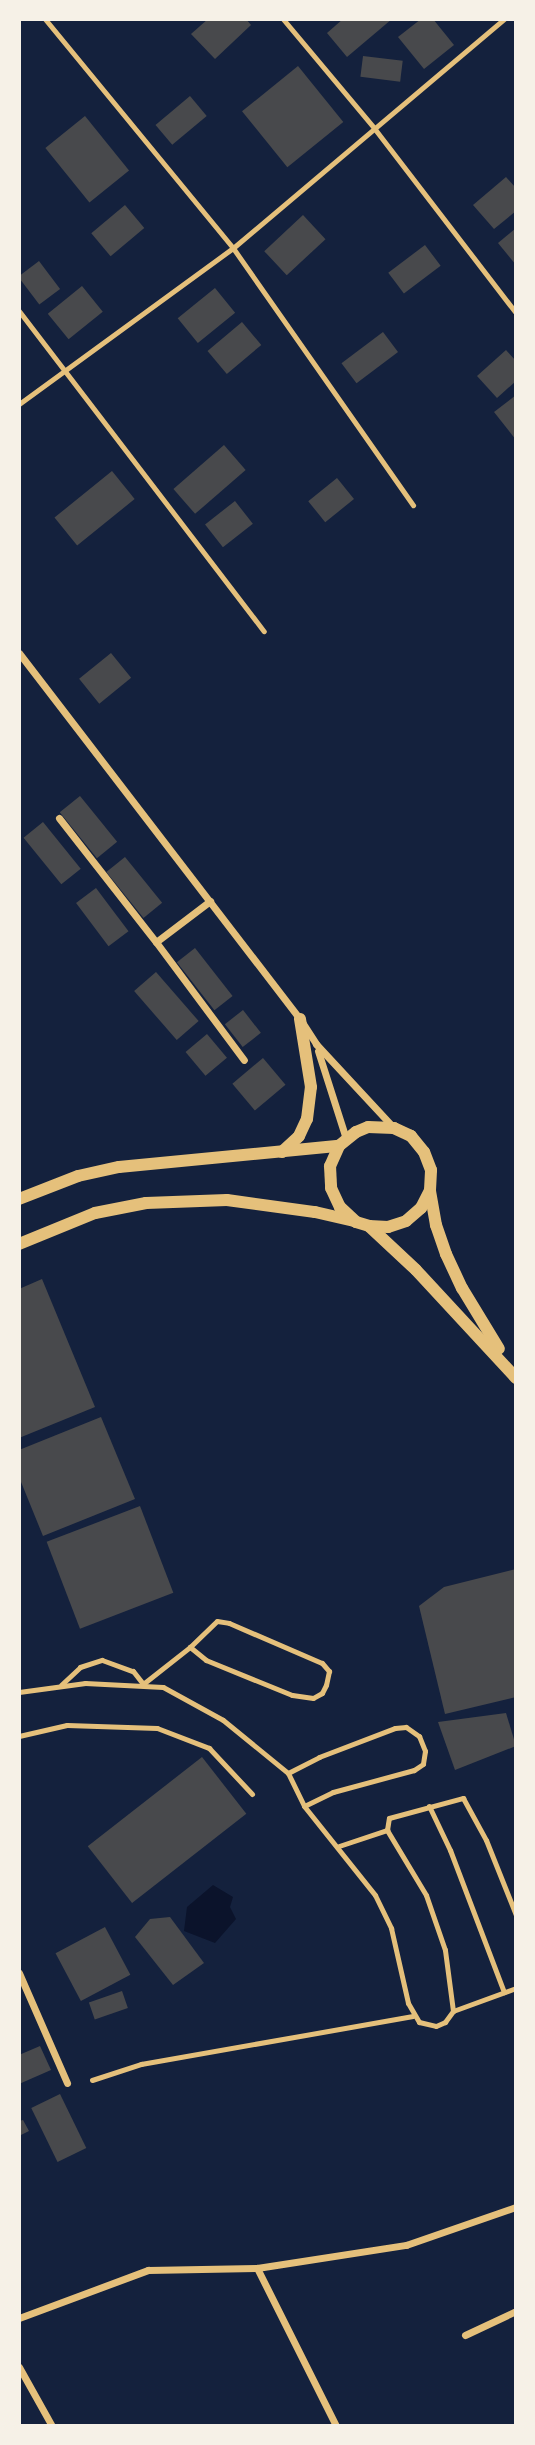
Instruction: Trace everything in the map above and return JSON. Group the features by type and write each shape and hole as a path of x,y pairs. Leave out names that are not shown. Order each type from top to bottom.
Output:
{"street":[{"path":"19,653 300,1019 316,1044 394,1128 411,1136 425,1152 431,1170 430,1190 436,1225 462,1288 488,1333 516,1371"},
{"path":"59,818 244,1060"},
{"path":"156,942 210,901"},
{"path":"281,1152 299,1136 307,1119 310,1087 300,1019"},
{"path":"316,1044 342,1143 330,1167 331,1188 340,1208 362,1224 456,1311 516,1378"},
{"path":"19,1199 78,1176 119,1167 281,1152 342,1143 368,1127 394,1128"},
{"path":"19,1244 95,1213 146,1203 238,1201 315,1212 362,1224 388,1227 407,1220 421,1208 430,1190"},
{"path":"19,1973 67,2083"},
{"path":"19,2318 148,2270 257,2268 406,2245 516,2207"},
{"path":"257,2268 336,2426"},
{"path":"465,2335 516,2311"},
{"path":"19,2367 52,2426"}],"lane":[{"path":"45,19 233,248 413,505"},
{"path":"283,19 374,128 516,313"},
{"path":"19,404 233,248 504,19"},
{"path":"19,311 264,631"},
{"path":"143,1684 190,1647 217,1620 322,1663 329,1671 326,1685 322,1693 313,1698 298,1697 206,1660 190,1647"},
{"path":"60,1687 80,1667 102,1660 133,1671 143,1684"},
{"path":"19,1692 85,1683 143,1684 163,1687 223,1720 288,1773 304,1806 339,1846 375,1895 391,1928 413,2016 419,2022 436,2026 445,2022 453,2011 516,1988"},
{"path":"19,1736 67,1725 156,1728 209,1748 252,1794"},
{"path":"288,1773 395,1728 406,1727 419,1736 425,1751 423,1764 414,1770 333,1792 304,1806"},
{"path":"453,2011 445,1950 426,1895 387,1830 389,1818 463,1798 486,1840 516,1915"},
{"path":"429,1806 450,1850 504,1992"},
{"path":"339,1846 387,1830"},
{"path":"92,2080 141,2064 413,2016"}],"water":[{"path":"213,1885 233,1897 230,1907 236,1919 215,1943 184,1931 187,1907"}],"building":[{"path":"208,19 246,19 251,25 215,59 191,34"},
{"path":"343,19 392,19 347,57 327,33"},
{"path":"421,19 433,19 454,45 424,69 398,37"},
{"path":"363,56 403,61 400,82 360,77"},
{"path":"298,66 343,122 287,167 242,111"},
{"path":"190,96 207,116 172,145 156,125"},
{"path":"85,116 129,170 89,202 45,148"},
{"path":"506,177 516,188 516,211 494,229 473,205"},
{"path":"125,205 144,228 111,256 91,233"},
{"path":"303,215 326,239 287,275 264,251"},
{"path":"516,228 516,265 498,243"},
{"path":"425,245 441,266 404,293 388,273"},
{"path":"39,261 60,289 39,305 19,278"},
{"path":"82,286 103,312 69,339 48,314"},
{"path":"215,288 235,313 198,343 178,318"},
{"path":"242,322 261,345 227,374 208,351"},
{"path":"383,332 398,352 357,383 341,363"},
{"path":"506,350 516,361 516,381 497,398 477,376"},
{"path":"516,395 516,440 494,412"},
{"path":"224,445 246,470 195,514 173,489"},
{"path":"112,471 135,499 77,546 54,518"},
{"path":"337,478 354,499 325,522 308,501"},
{"path":"235,501 253,524 223,547 205,524"},
{"path":"111,653 131,678 99,704 79,679"},
{"path":"80,796 117,842 97,858 60,812"},
{"path":"43,822 81,869 61,884 24,838"},
{"path":"125,857 162,903 143,918 106,872"},
{"path":"96,888 128,931 109,946 76,903"},
{"path":"195,948 233,996 214,1010 177,962"},
{"path":"156,972 199,1021 177,1040 134,991"},
{"path":"243,1010 261,1033 243,1047 225,1024"},
{"path":"207,1034 227,1058 205,1076 186,1052"},
{"path":"263,1058 285,1085 255,1111 232,1084"},
{"path":"42,1279 95,1407 19,1438 19,1289"},
{"path":"101,1417 135,1499 43,1536 19,1477 19,1450"},
{"path":"140,1506 173,1593 80,1629 47,1542"},
{"path":"516,1569 516,1697 445,1714 419,1606 444,1587"},
{"path":"506,1713 516,1746 455,1770 438,1722"},
{"path":"202,1757 246,1814 132,1903 88,1846"},
{"path":"170,1917 204,1963 173,1985 135,1937 150,1919"},
{"path":"105,1927 130,1975 81,2001 56,1953"},
{"path":"122,1991 128,2008 95,2019 89,2002"},
{"path":"40,2046 51,2070 19,2084 19,2055"},
{"path":"60,2094 86,2148 58,2162 31,2108"},
{"path":"23,2120 29,2131 19,2136 19,2121"}]}
